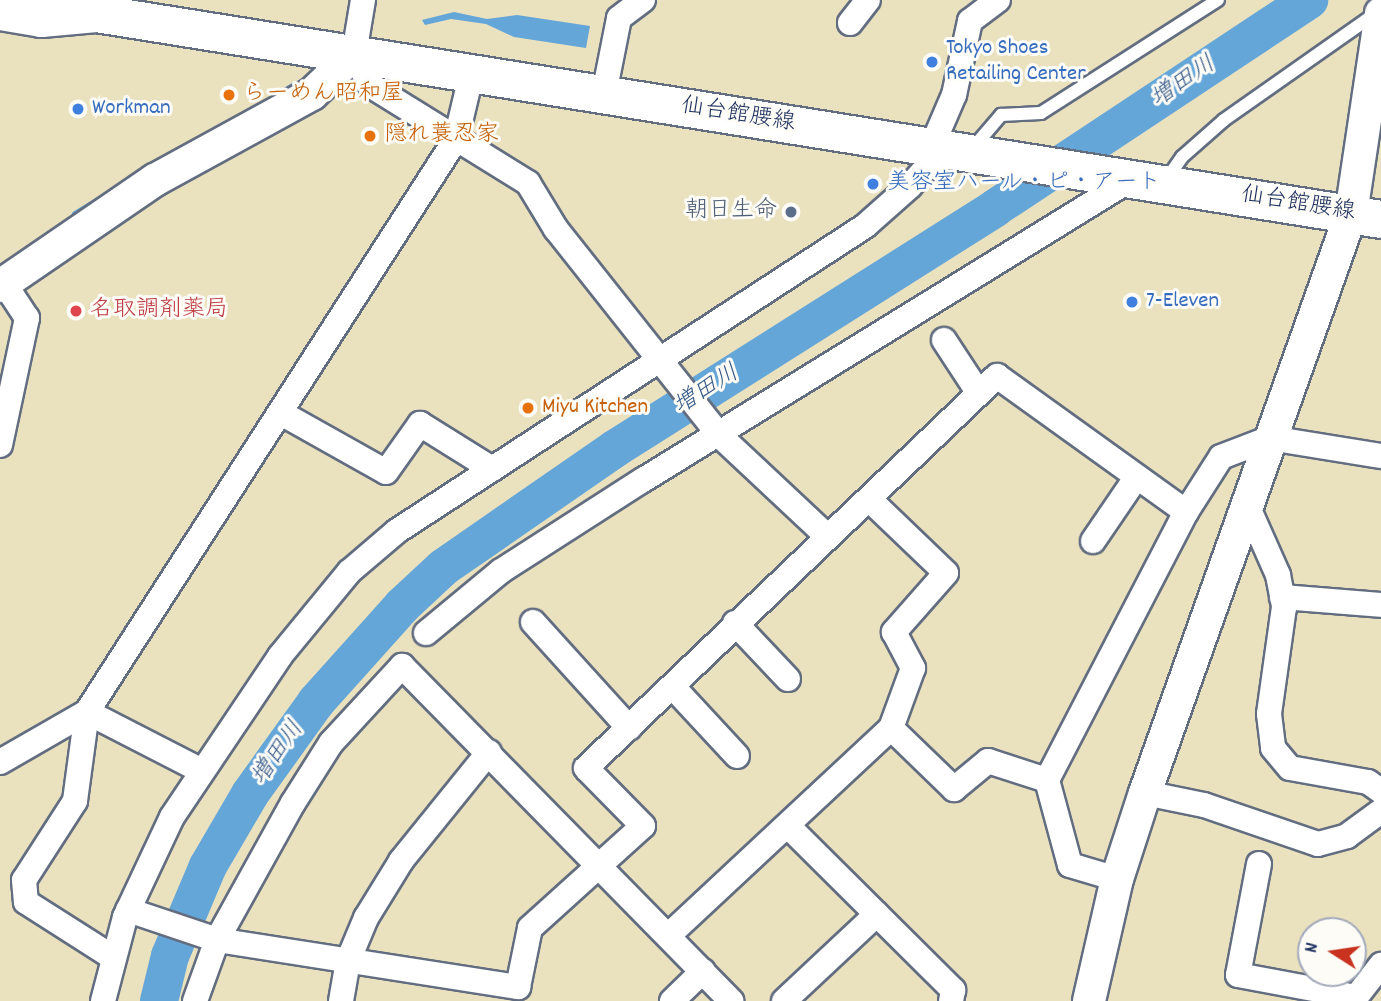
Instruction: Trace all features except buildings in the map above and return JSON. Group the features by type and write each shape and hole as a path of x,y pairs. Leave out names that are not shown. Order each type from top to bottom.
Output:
{"main road":[{"name":"仙台館腰線","path":"0,11 41,18 80,7 354,54 1366,216"}],"street":[{"path":"363,0 354,54 370,85 528,183 556,229 719,435 826,535"},
{"path":"604,94 619,18 643,0"},
{"path":"850,23 868,0"},
{"path":"103,1001 128,910 200,770 280,656 349,572 397,531 661,363 865,226 910,186 957,150 954,95 971,21 998,0"},
{"path":"1090,1001 1117,879 1145,793 1270,438 1366,216 1381,12"},
{"path":"0,445 27,318 2,284 155,180 312,94 354,54"},
{"path":"114,958 26,902 24,880 75,801 88,712 456,139 472,72"},
{"path":"426,633 501,571 1138,178"},
{"path":"944,340 978,392"},
{"path":"128,910 211,939 518,988 530,928 642,826 586,768 673,687 826,535 870,500 997,376 1186,512"},
{"path":"281,414 386,472 420,424 492,469"},
{"path":"1117,879 1070,865 1047,780 1186,512 1220,457 1270,438 1381,456"},
{"path":"1093,541 1136,478"},
{"path":"669,935 789,826 891,728 913,668 894,632 946,573 870,500"},
{"path":"1247,505 1267,544 1282,597 1269,714 1273,748 1290,768 1368,782 1381,791"},
{"path":"1282,597 1381,605"},
{"path":"533,622 629,727"},
{"path":"735,623 788,679"},
{"path":"194,1001 211,939 262,854 331,743 402,666 731,1001"},
{"path":"673,687 737,756"},
{"path":"0,762 88,712"},
{"path":"88,712 200,770"},
{"path":"891,728 954,789 988,761 1047,780"},
{"path":"341,1001 348,961 366,918 401,861 489,752"},
{"path":"1145,793 1204,805 1318,844 1347,836 1381,811"},
{"path":"789,826 953,990 951,1001"},
{"path":"1259,864 1238,975 1355,999 1381,965"},
{"path":"784,1001 877,914"},
{"path":"672,1001 703,971"}],"lane":[{"path":"957,150 1001,116 1041,113 1218,0"},
{"path":"1138,178 1182,157 1224,120 1381,12"}],"water":[{"path":"454,12 487,19 517,15 590,26 586,48 514,37 486,24 451,19 425,25 422,20"}],"waterway":[{"name":"増田川","path":"159,1001 170,956 208,866 250,794 316,702 402,606 444,567 616,448 995,208 1309,0"},
{"path":"273,98 295,85"},
{"path":"75,214 97,201"}],"place":[{"name":"Tokyo Shoes Retailing Center","path":"932,62"},
{"name":"らーめん昭和屋","path":"229,95"},
{"name":"Workman","path":"78,109"},
{"name":"隠れ蓑忍家","path":"370,136"},
{"name":"美容室ハール・ピ・アート","path":"873,184"},
{"name":"朝日生命","path":"791,212"},
{"name":"7-Eleven","path":"1132,302"},
{"name":"名取調剤薬局","path":"76,311"},
{"name":"Miyu Kitchen","path":"528,408"}]}
